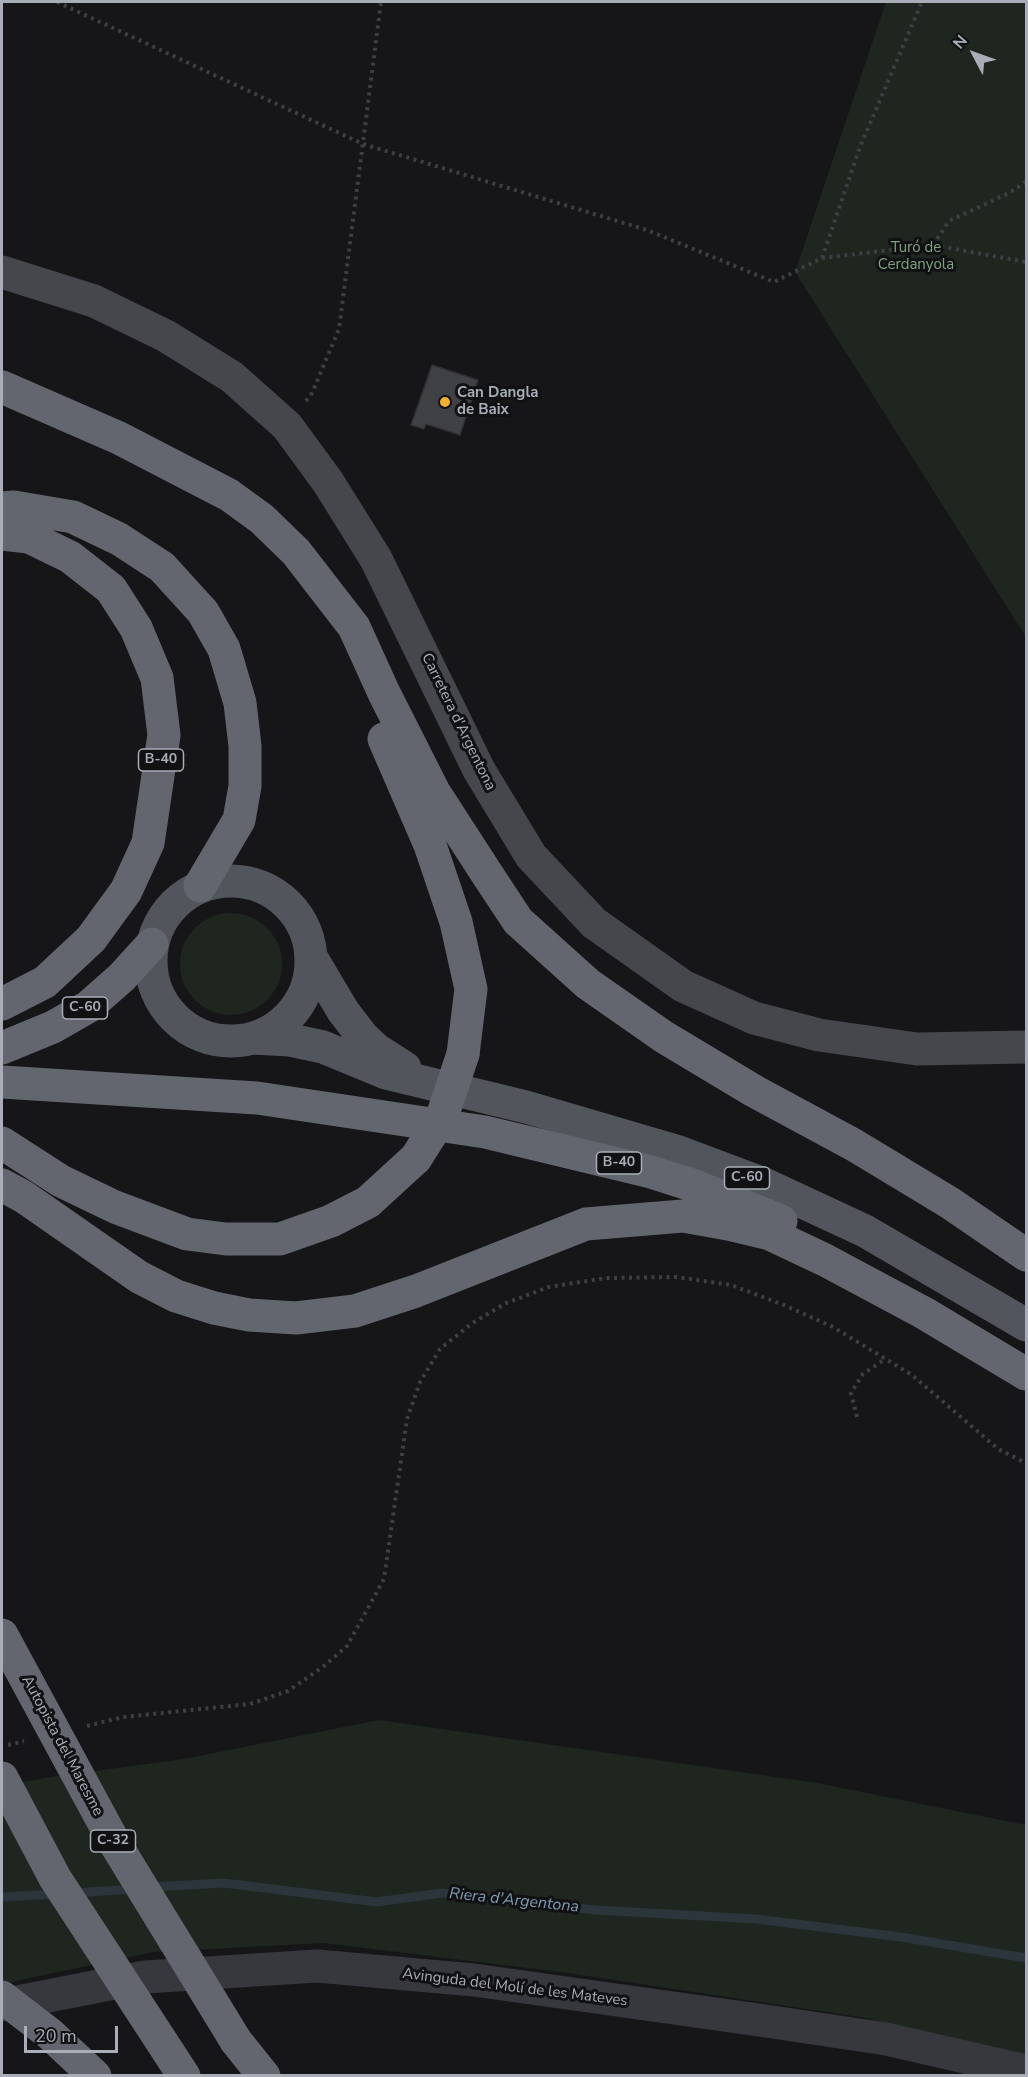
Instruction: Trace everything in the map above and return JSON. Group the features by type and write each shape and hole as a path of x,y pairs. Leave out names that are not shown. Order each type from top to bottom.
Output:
{"highway":[{"path":"2,387 119,438 229,495 261,519 296,552 354,627 434,792 518,921 588,984 664,1037 754,1091 854,1145 950,1203 1026,1255"},
{"path":"2,1143 61,1181 115,1207 187,1234 226,1239 280,1239 331,1221 368,1202 416,1158 442,1117 463,1054 471,989 456,922 430,846 346,653 312,598 264,538 222,500 178,470"},
{"path":"2,508 14,507 73,517 119,539 162,567 203,612 224,649 240,703 245,746 245,786 238,820 200,886"},
{"name":"B-40","path":"2,534 30,537 70,557 111,589 136,628 157,678 164,735 148,843 126,891 91,939 45,982 2,1004"},
{"name":"C-60","path":"2,1048 54,1027 88,1007 122,977 152,944"},
{"name":"B-40","path":"2,1082 257,1098 362,1112 485,1132 651,1172 755,1208 863,1258 1026,1355"},
{"path":"2,1185 24,1197 139,1277 176,1296 223,1310 284,1317 355,1311 416,1291 586,1224 633,1218 683,1216 728,1224 770,1234 825,1260 924,1313 1026,1374"},
{"name":"Autopista del Maresme","path":"2,1635 113,1840 236,2041 264,2076"},
{"path":"2,1778 55,1878 184,2076"},
{"path":"2,1997 50,2034 95,2076"}],"main road":[{"name":"C-60","path":"253,1038 277,1027 296,1007 308,983 311,957 307,935 297,915 274,893 244,881 222,881 200,886 178,900 169,909 158,926 152,944 152,979 161,1002 176,1020 195,1034 218,1041 253,1038 323,1047 386,1073 597,1127 676,1150 764,1184 865,1232 1026,1326"},
{"name":"C-60","path":"311,957 343,1011 363,1037 401,1066 445,1089"}],"street":[{"name":"Carretera d'Argentona","path":"2,272 94,301 166,336 231,377 287,426 328,482 376,559 479,770 531,856 594,923 683,986 754,1018 819,1035 918,1049 1026,1047"},
{"name":"Avinguda del Molí de les Mateves","path":"2,2005 145,1977 316,1966 474,1980 766,2020 886,2039 1026,2071"}],"path":[{"path":"57,2 363,144 647,230 774,282 822,258 933,245 1026,262"},
{"path":"287,426 312,393 339,329 381,2"},
{"path":"822,258 860,147 921,4"},
{"path":"933,245 949,221 1009,194 1026,182"},
{"path":"79,1728 123,1718 250,1704 288,1691 324,1666 347,1646 384,1579 407,1419 420,1382 440,1349 471,1324 506,1303 549,1287 606,1278 676,1277 730,1285 784,1305 833,1327 912,1375 998,1449 1026,1463"},
{"path":"857,1417 851,1393 863,1374 885,1359"},
{"path":"2,1746 35,1738"}],"green space":[{"name":"Turó de Cerdanyola","path":"886,2 1026,2 1026,637 795,272"},
{"path":"231,913 260,921 274,935 282,964 274,993 260,1007 231,1015 202,1007 188,993 180,964 188,935 202,921"},
{"path":"379,1720 817,1783 1026,1825 1026,2057 866,2018 568,1973 324,1943 153,1952 2,1984 2,1786 184,1759"}],"building":[{"name":"Can Dangla de Baix","path":"432,365 478,380 460,435 426,424 424,429 411,425"}],"waterway":[{"name":"Riera d'Argentona","path":"151,1887 224,1883 377,1902 442,1893 596,1910 756,1919 901,1937 1026,1958"},
{"name":"Riera d'Argentona","path":"73,1893 134,1889"},
{"name":"Riera d'Argentona","path":"2,1897 56,1894"}],"place":[{"name":"Can Dangla de Baix","path":"445,402"}]}
